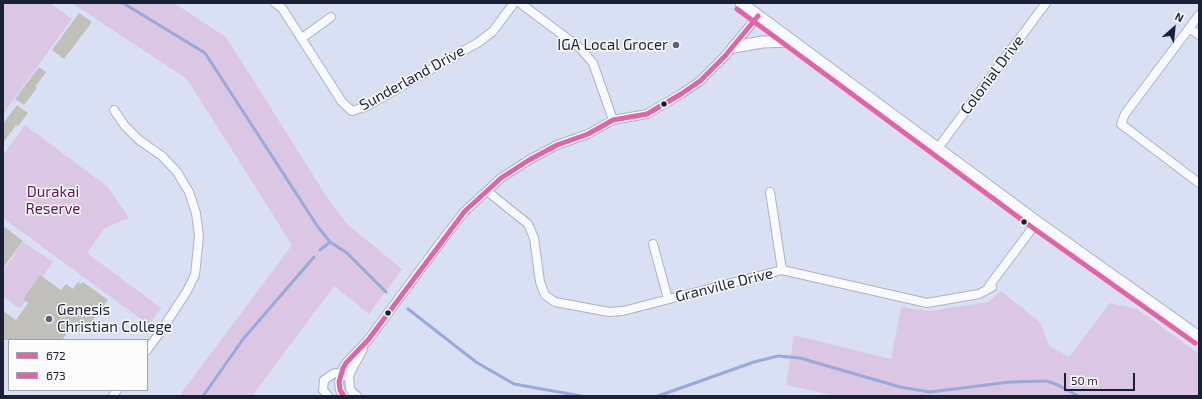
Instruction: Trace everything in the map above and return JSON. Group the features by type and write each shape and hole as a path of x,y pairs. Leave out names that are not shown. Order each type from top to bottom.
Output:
{"main road":[{"path":"741,3 1037,222 1199,338"},
{"path":"734,47 762,42 792,41"}],"street":[{"name":"Sunderland Drive","path":"276,3 282,8 342,102 352,111 365,106 479,42 492,31 514,3"},
{"path":"520,3 580,48 593,62 613,120"},
{"name":"Colonial Drive","path":"938,148 1046,3"},
{"path":"1199,15 1125,114 1122,124 1199,183"},
{"path":"368,340 351,371 352,387 343,396 340,390 340,378 346,363 368,340 446,234 465,212 501,178 529,160 556,146 588,134 613,120 647,114 682,94 713,69 734,47 758,16"},
{"path":"302,38 331,18"},
{"path":"1189,28 1199,35"},
{"path":"114,110 125,126 140,140 162,156 177,172 189,192 196,213 199,236 195,275 187,291 148,349"},
{"name":"Granville Drive","path":"487,191 528,224 534,238 540,282 544,295 555,302 609,312 623,311 782,270 927,303 979,294 992,287 989,286 1037,222"},
{"path":"770,192 782,270"},
{"path":"653,244 668,299"},
{"path":"328,396 323,390 324,380 333,374 352,387"}],"green space":[{"path":"3,3 50,3 72,19 3,114"},
{"path":"72,3 174,3 226,37 327,197 347,224 402,269 369,314 334,286 252,396 179,396 292,245 187,79"},
{"name":"Durakai Reserve","path":"25,125 108,187 129,218 105,228 87,253 161,308 149,325 3,218 3,155"},
{"path":"23,242 53,262 20,309 3,297 3,271"},
{"path":"1001,291 1040,322 1049,346 1069,357 1110,303 1137,309 1199,354 1199,396 837,396 786,385 794,335 891,359 901,307 928,311 988,302"}],"building":[{"path":"79,13 92,22 64,59 52,50"},
{"path":"39,67 46,72 35,87 37,88 24,105 15,99"},
{"path":"17,105 28,113 18,126 16,125 3,143 3,124"},
{"path":"3,226 23,241 3,268"},
{"path":"40,275 61,290 66,284 73,289 78,282 81,284 83,282 108,300 82,334 72,327 63,339 3,340 3,311 16,320 28,303 23,299"}],"waterway":[{"path":"123,3 205,53 318,227 330,242 347,253 386,292"},
{"path":"320,250 330,242"},
{"path":"203,396 244,338 314,257"},
{"path":"408,309 476,362 514,384 581,396"},
{"path":"658,396 754,362 778,356 800,358 900,387 930,392 1010,382 1047,381 1078,396"}],"transit line":[{"name":"673","path":"737,9 1033,228 1195,343"},
{"name":"672","path":"344,396 340,390 339,382 346,363 368,340 465,211 501,178 529,160 557,145 588,134 613,120 647,114 681,94 700,81 725,56 758,16"}],"place":[{"name":"IGA Local Grocer","path":"676,45"},
{"name":"Genesis Christian College","path":"49,319"}]}
